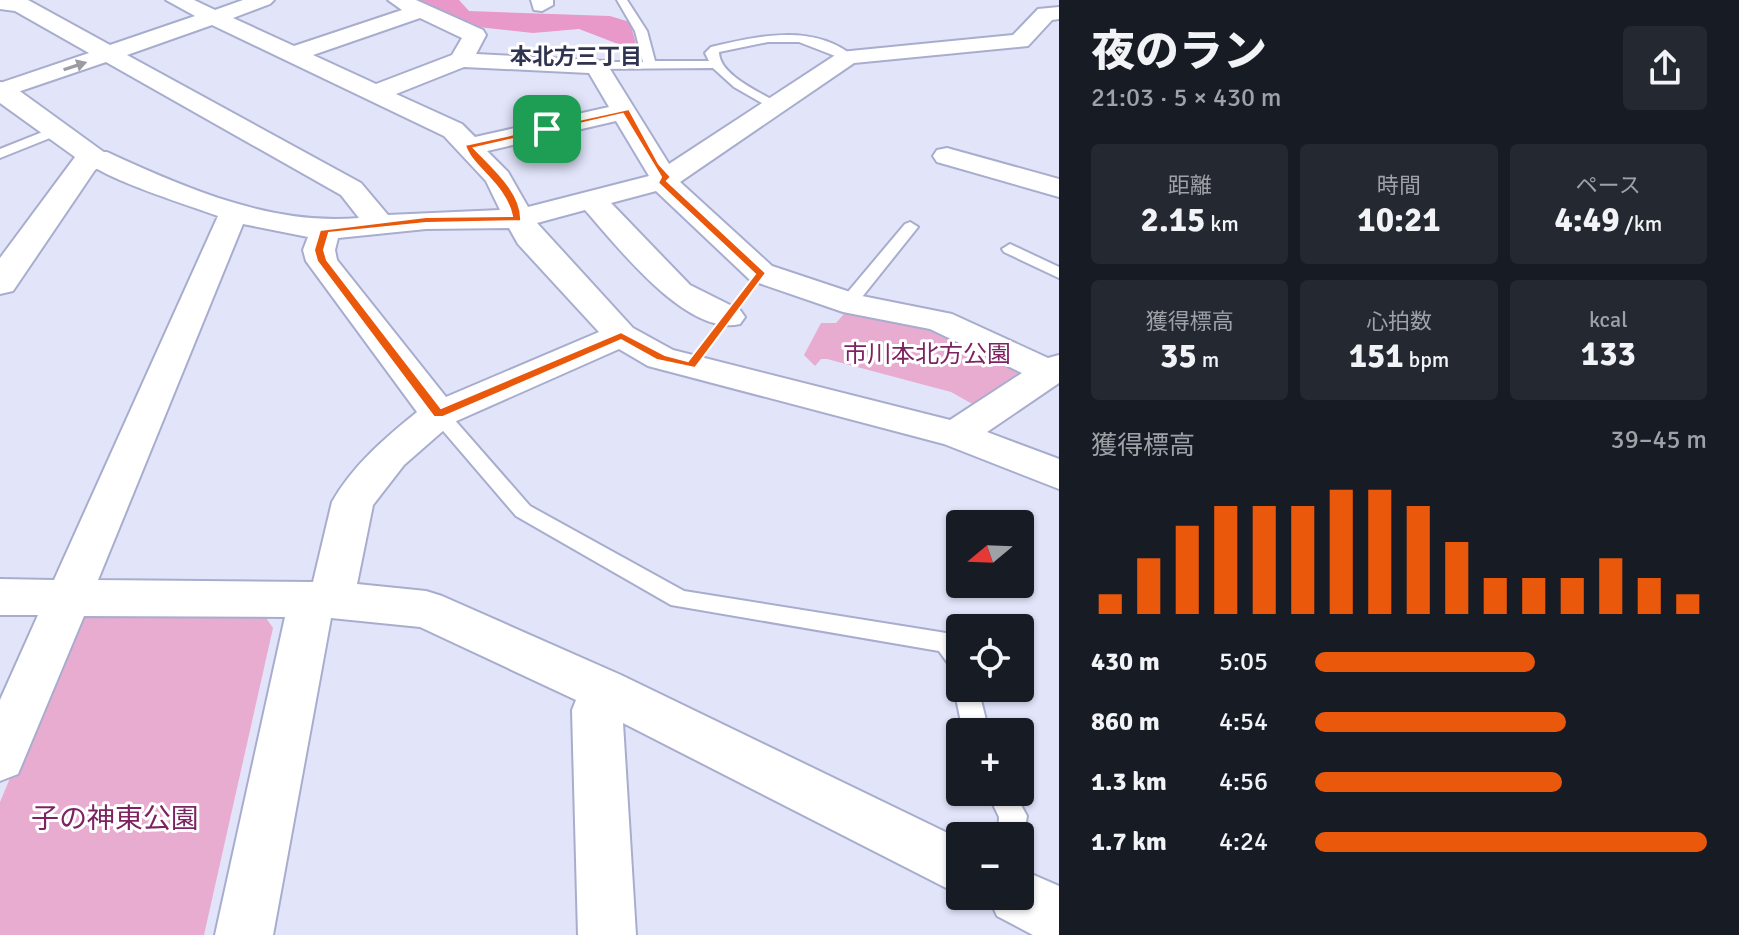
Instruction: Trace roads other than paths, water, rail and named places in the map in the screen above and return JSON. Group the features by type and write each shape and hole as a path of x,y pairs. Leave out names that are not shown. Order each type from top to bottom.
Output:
{"street":[{"path":"177,0 453,130 498,178 529,237 621,335 661,358 956,434 1059,475"},
{"path":"217,19 263,0"},
{"path":"6,100 112,54 117,49 288,0"},
{"path":"0,3 20,5 351,189 381,225"},
{"path":"291,55 409,5 475,35 461,60"},
{"path":"6,100 97,158 129,173 237,213 283,225 325,230 426,220 518,219 664,179 848,57 1020,41 1046,14 1059,13"},
{"path":"373,94 461,60 597,66 664,179 761,273 848,303 940,321 1054,369"},
{"path":"468,147 626,111"},
{"path":"947,156 1059,188"},
{"path":"0,283 84,164 97,158"},
{"path":"591,200 678,292 728,317"},
{"path":"0,758 230,220 237,213"},
{"path":"325,230 319,250 322,261 439,414"},
{"path":"691,366 761,273"},
{"path":"244,935 321,600 353,502 390,455 439,414 621,335"},
{"path":"956,434 1054,369"},
{"path":"0,597 321,600 426,609 604,690 946,861"},
{"path":"604,690 597,710 607,935"},
{"path":"1034,904 1059,917"}],"lane":[{"path":"622,0 641,31 650,65"},
{"path":"774,106 731,79 715,64 711,53 715,49 786,37 817,39 848,57"},
{"path":"597,66 715,64"},
{"path":"0,154 55,131"},
{"path":"848,303 910,227"},
{"path":"1010,249 1059,273"},
{"path":"439,414 523,511 679,599 946,643"}],"district":[{"name":"本北方三丁目","path":"576,56"}],"park label":[{"name":"市川本北方公園","path":"927,354"},
{"name":"子の神東公園","path":"115,819"}]}
